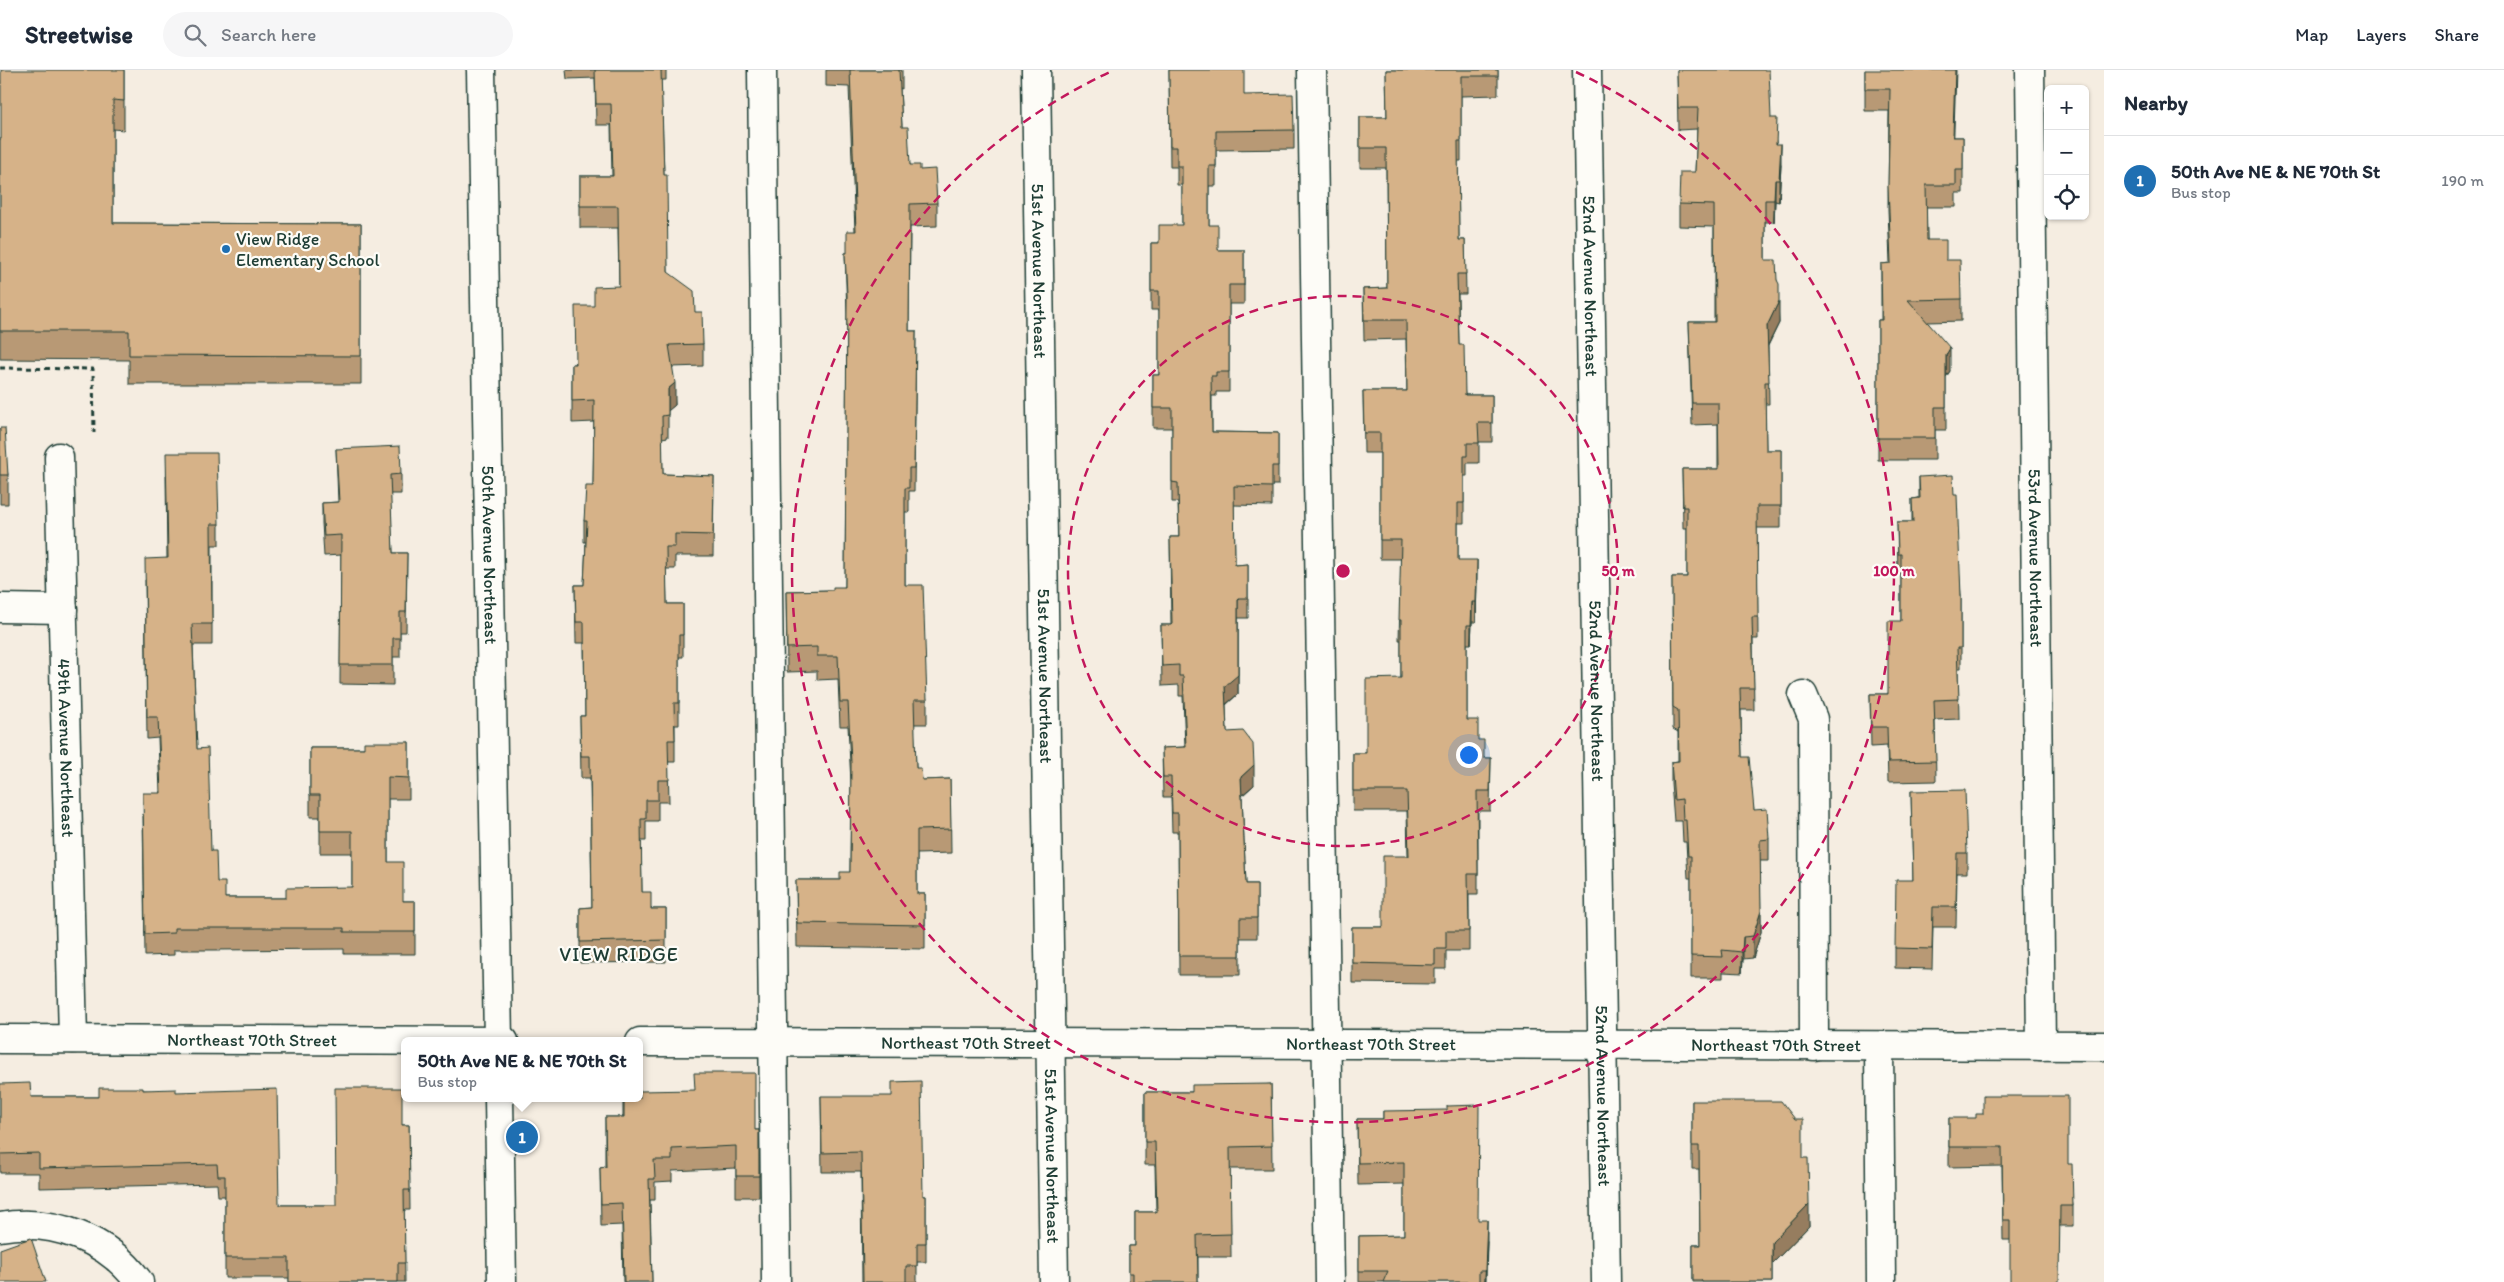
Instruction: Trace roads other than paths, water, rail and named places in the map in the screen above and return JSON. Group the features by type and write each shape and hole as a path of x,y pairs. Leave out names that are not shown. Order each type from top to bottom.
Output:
{"street":[{"name":"50th Avenue Northeast","path":"481,70 498,1037"},
{"path":"762,70 776,1282"},
{"name":"51st Avenue Northeast","path":"1036,70 1054,1282"},
{"path":"1312,70 1330,1282"},
{"name":"52nd Avenue Northeast","path":"1586,70 1604,1045 1606,1282"},
{"name":"53rd Avenue Northeast","path":"2030,70 2041,1046"},
{"name":"49th Avenue Northeast","path":"59,456 73,1039"},
{"path":"0,608 63,609"},
{"path":"1803,695 1813,719 1814,1046"},
{"name":"Northeast 70th Street","path":"0,1039 401,1041"},
{"name":"Northeast 70th Street","path":"643,1042 2104,1046"},
{"path":"1880,1046 1881,1282"},
{"path":"499,1102 502,1282"},
{"path":"0,1227 30,1226 60,1229 87,1238 110,1251 130,1270 139,1282"}],"place":[{"name":"View Ridge Elementary School","path":"226,249"},
{"name":"50th Ave NE & NE 70th St","path":"522,1137"}],"district":[{"name":"VIEW RIDGE","path":"619,954"}]}
